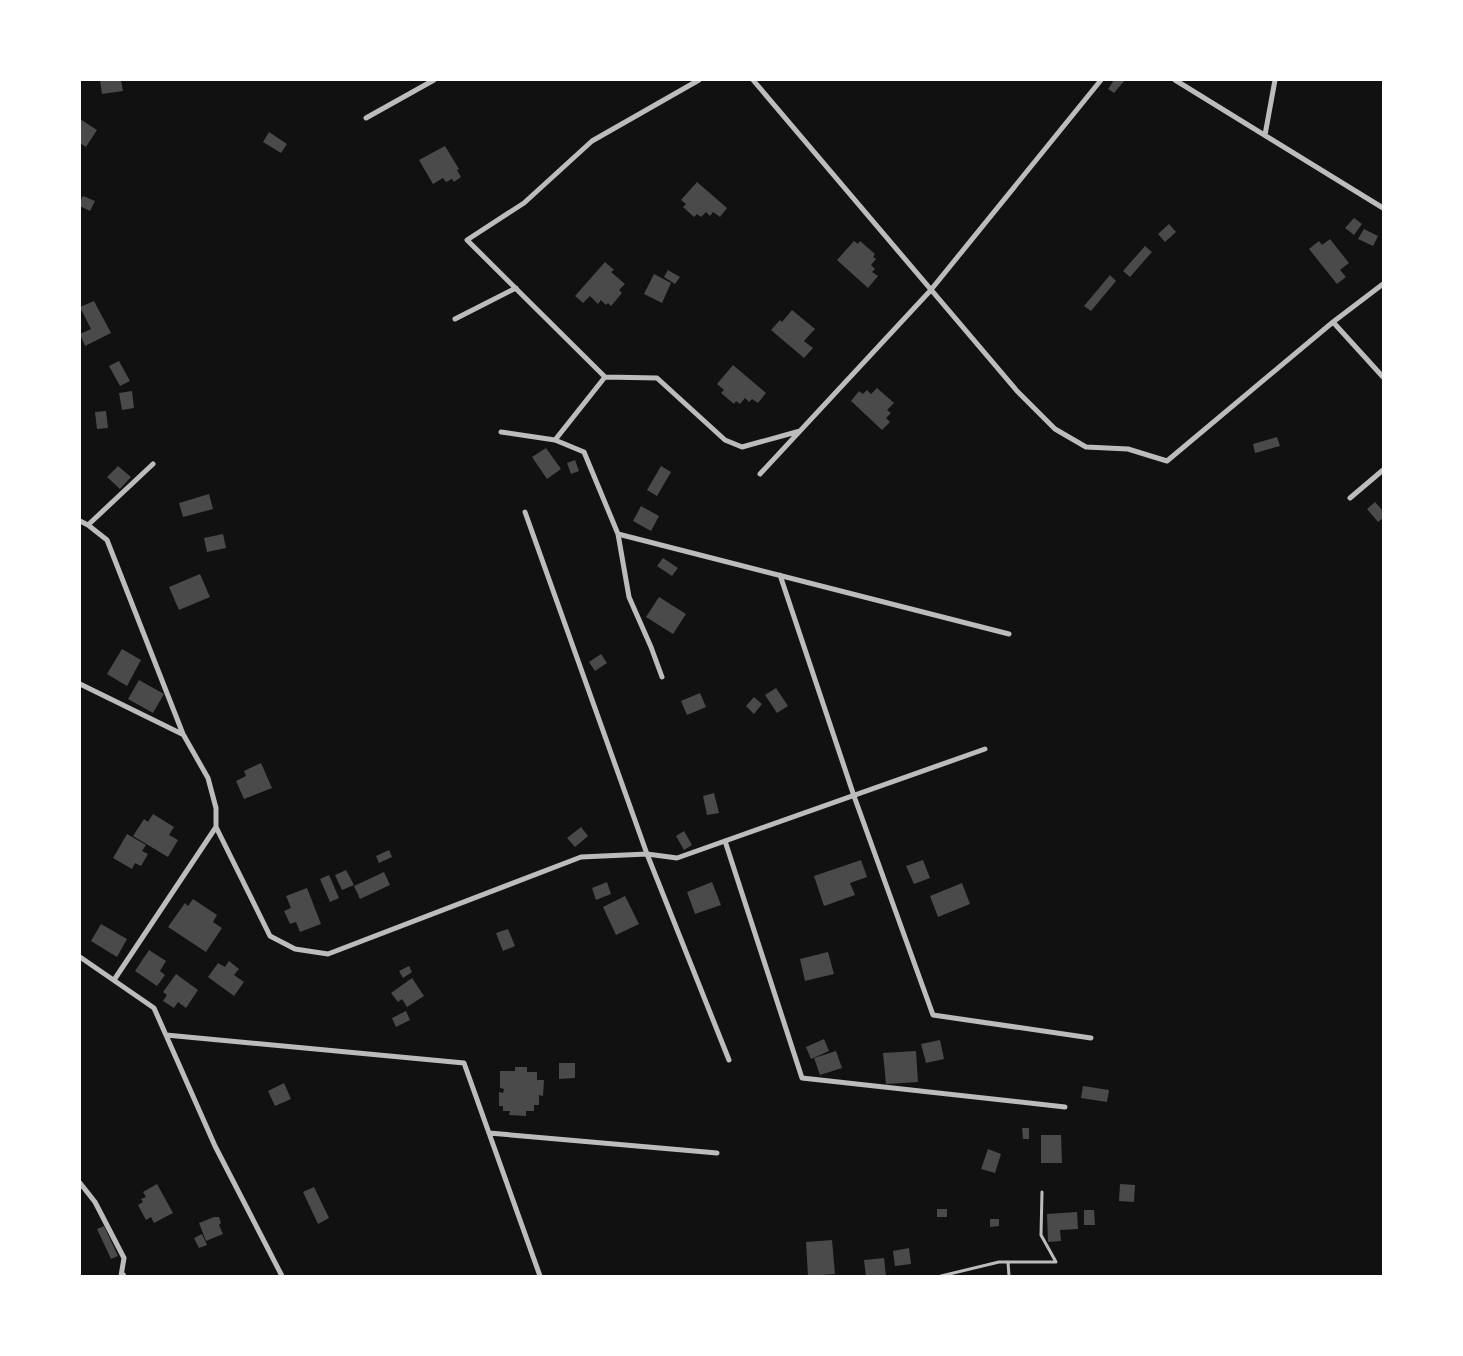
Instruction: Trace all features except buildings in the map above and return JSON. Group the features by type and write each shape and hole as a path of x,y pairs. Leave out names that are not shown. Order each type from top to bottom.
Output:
{"street":[{"path":"366,118 434,80"},
{"path":"699,80 592,141 524,203 467,240 605,377 657,378 726,440 742,447 800,431"},
{"path":"752,80 1017,391 1055,430 1086,447 1128,449 1167,461 1333,322 1383,284"},
{"path":"760,474 930,291 1101,80"},
{"path":"1175,80 1383,208"},
{"path":"1264,135 1275,80"},
{"path":"455,319 516,288"},
{"path":"1333,322 1383,377"},
{"path":"555,440 605,377"},
{"path":"500,432 555,440 584,452 618,534 629,597 662,677"},
{"path":"88,525 153,464"},
{"path":"1350,498 1383,470"},
{"path":"525,512 647,854 729,1060"},
{"path":"80,521 107,540 183,734 208,778 216,808 216,827 270,936 294,949 328,954 582,857 647,854 677,858 985,749"},
{"path":"618,534 1009,634"},
{"path":"780,575 854,796 933,1015 1091,1038"},
{"path":"80,684 183,734"},
{"path":"114,980 216,827"},
{"path":"725,841 802,1078 1065,1107"},
{"path":"80,957 154,1008 214,1146 282,1276"},
{"path":"166,1035 464,1063 540,1276"},
{"path":"489,1133 717,1153"},
{"path":"80,1183 95,1202 124,1258 123,1275"}],"lane":[{"path":"941,1276 999,1262 1056,1262 1041,1235 1042,1192"},
{"path":"1008,1262 1009,1276"}]}
